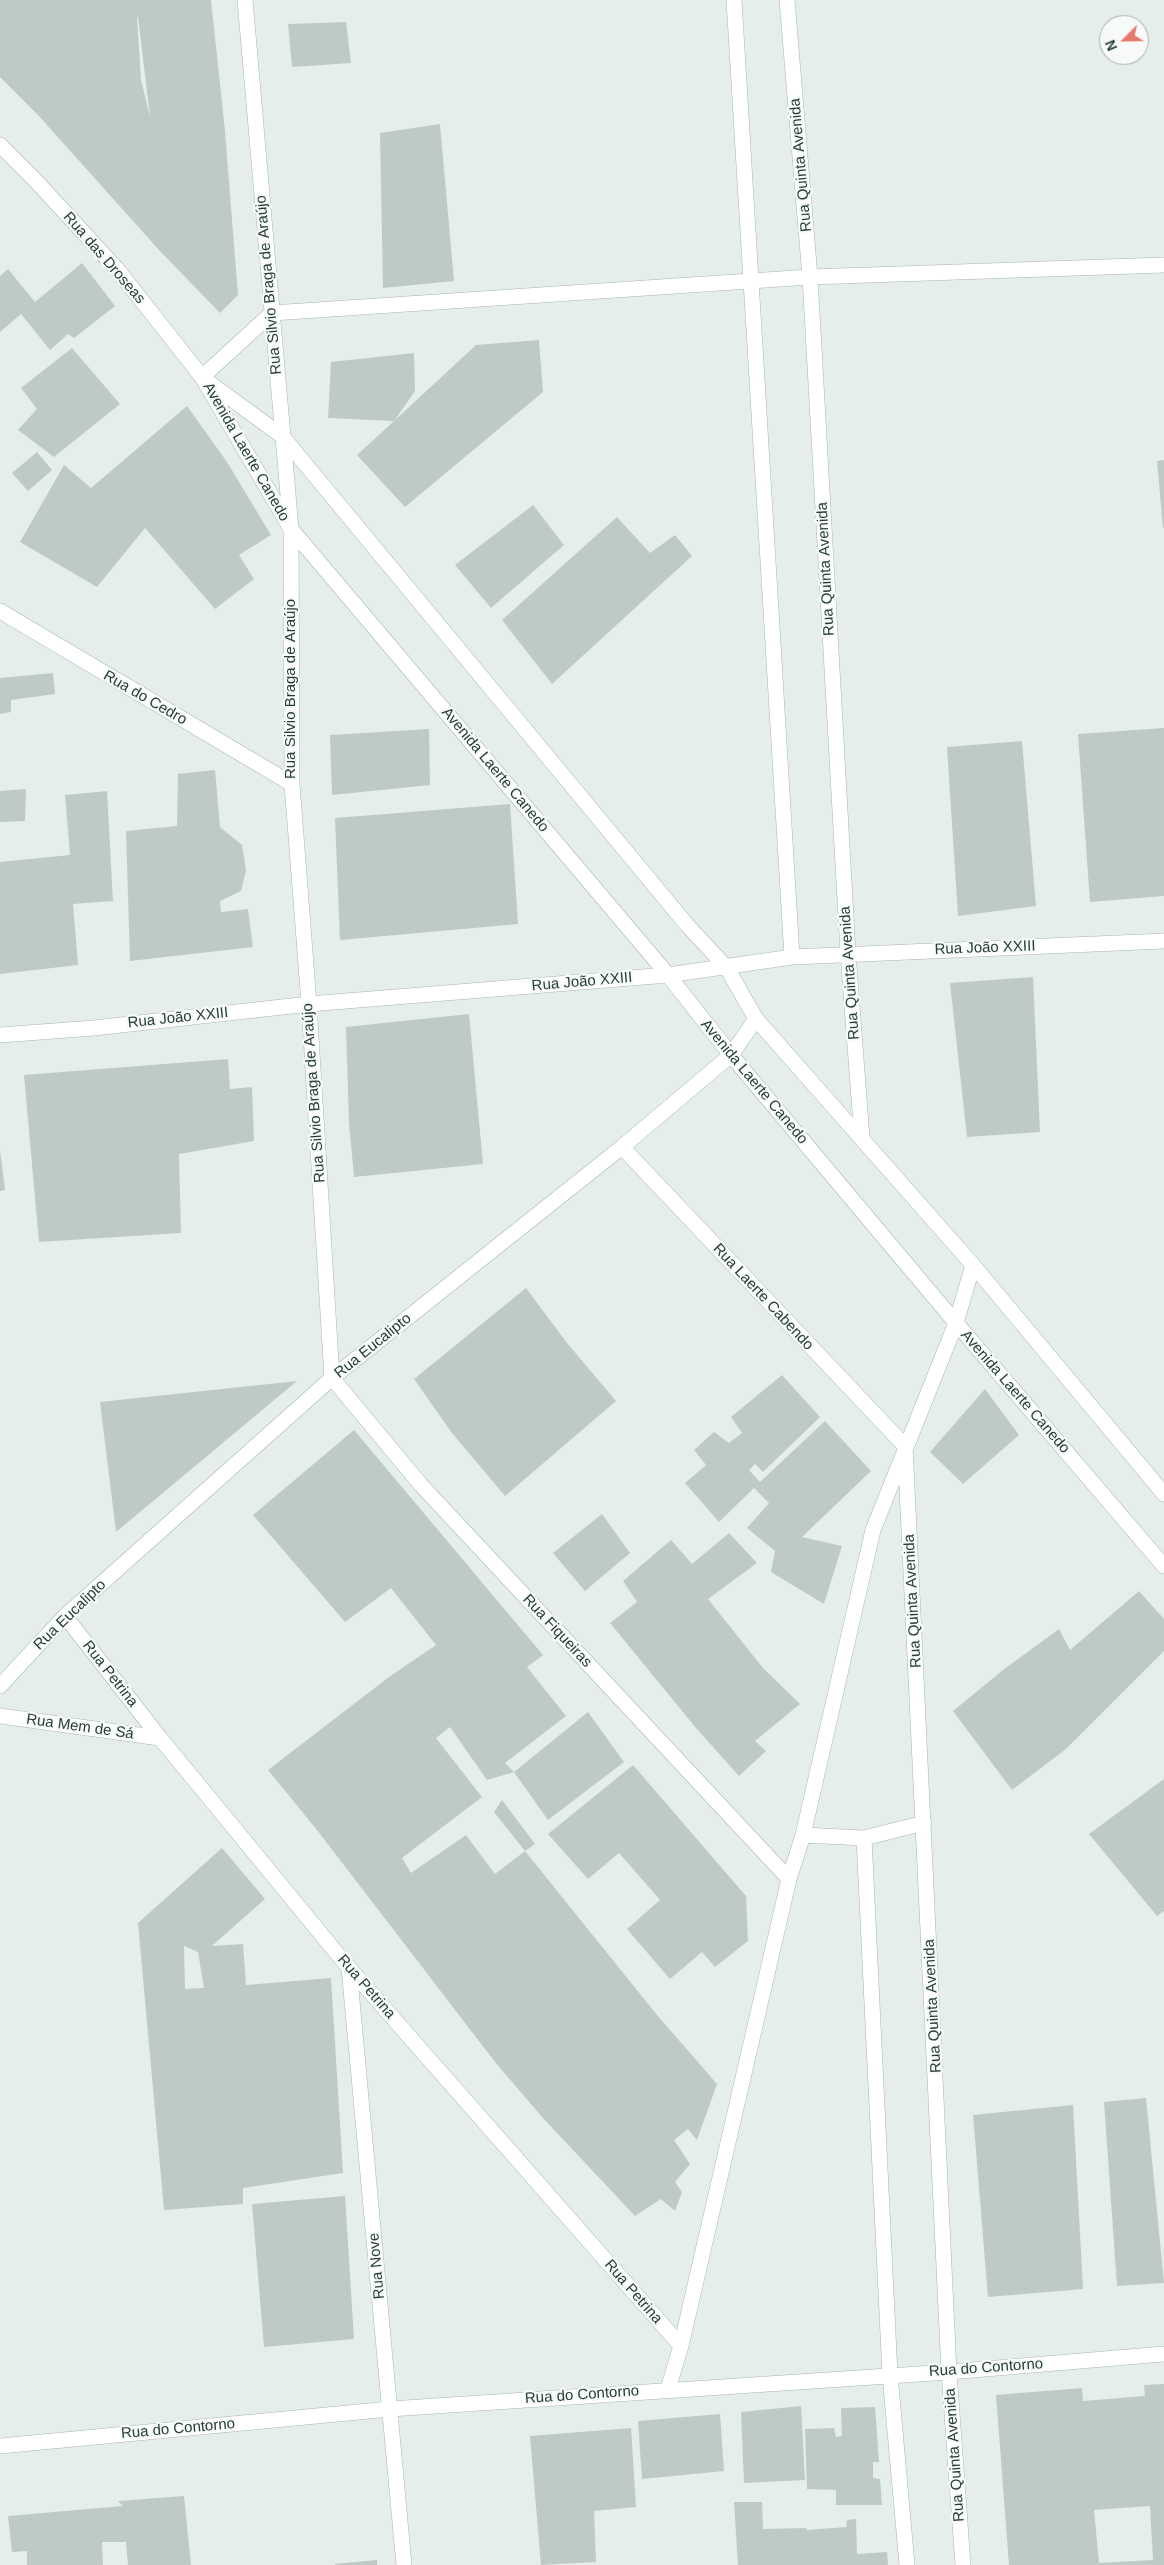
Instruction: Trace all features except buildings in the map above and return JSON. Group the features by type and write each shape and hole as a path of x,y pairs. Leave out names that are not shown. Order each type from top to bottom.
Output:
{"street":[{"name":"Rua Silvio Braga de Araújo","path":"245,0 291,529 292,784 309,1004 332,1378"},
{"path":"734,0 753,281 792,957"},
{"name":"Rua Quinta Avenida","path":"788,0 810,277 848,954 862,1138"},
{"name":"Rua das Droseas","path":"0,145 116,268 202,377"},
{"path":"202,377 272,313 810,277 1164,265"},
{"name":"Avenida Laerte Canedo","path":"202,377 282,436 687,925 727,968 756,1019 973,1265 1164,1494"},
{"name":"Avenida Laerte Canedo","path":"202,377 291,529 668,975 731,1055 956,1323 1164,1566"},
{"name":"Rua do Cedro","path":"0,611 292,784"},
{"name":"Rua João XXIII","path":"0,1035 94,1028 309,1004 668,975 727,968 792,957 1164,941"},
{"name":"Rua Eucalipto","path":"0,1686 65,1616 332,1378 622,1147 731,1055 756,1019"},
{"name":"Rua Laerte Cabendo","path":"622,1147 905,1446"},
{"path":"668,2389 681,2346 789,1878 804,1835 873,1530 905,1446 956,1323 973,1265"},
{"name":"Rua Fiqueiras","path":"332,1378 421,1485 789,1878"},
{"name":"Rua Quinta Avenida","path":"905,1446 949,2372 963,2565"},
{"name":"Rua Petrina","path":"65,1616 160,1738 349,1968 681,2346"},
{"name":"Rua Mem de Sá","path":"0,1716 160,1738"},
{"path":"804,1835 864,1838 924,1823"},
{"path":"864,1838 890,2375 907,2565"},
{"name":"Rua Nove","path":"349,1968 404,2565"},
{"name":"Rua do Contorno","path":"0,2446 390,2409 668,2389 949,2372 1164,2354"}]}
